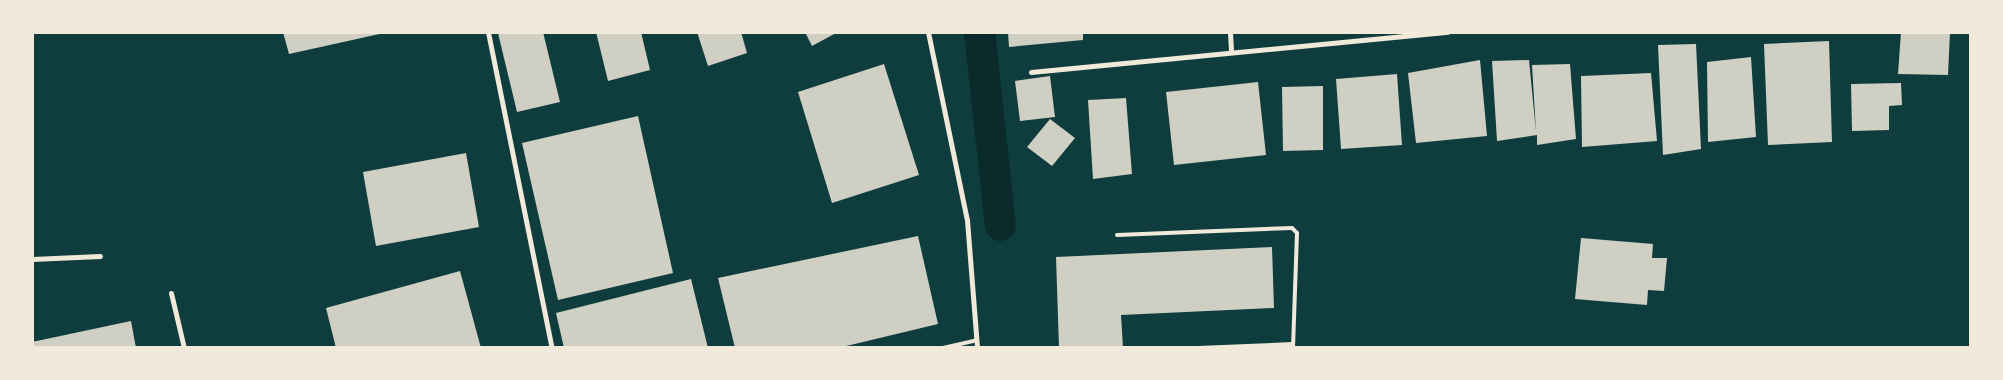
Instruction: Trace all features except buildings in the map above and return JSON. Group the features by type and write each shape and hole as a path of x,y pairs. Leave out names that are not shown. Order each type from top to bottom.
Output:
{"street":[{"path":"488,32 552,348"},
{"path":"928,32 967,220 976,348"},
{"path":"1230,32 1231,52"},
{"path":"1031,72 1448,32"},
{"path":"32,259 100,256"},
{"path":"172,294 184,348"}],"lane":[{"path":"1117,235 1292,228 1297,233 1293,346 1198,348"},
{"path":"944,348 976,340"}],"waterway":[{"path":"979,32 1000,225"}]}
